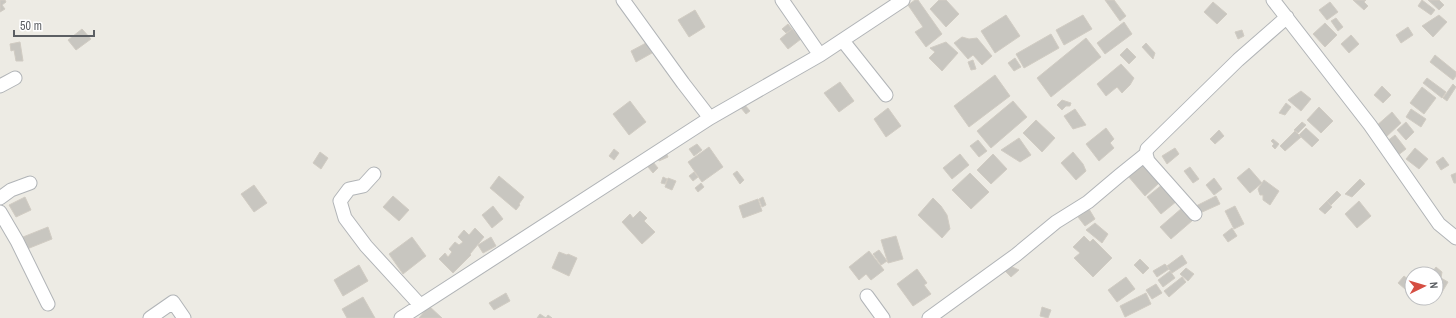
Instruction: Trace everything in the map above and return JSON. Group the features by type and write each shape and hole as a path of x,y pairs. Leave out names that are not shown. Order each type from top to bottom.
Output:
{"street":[{"path":"623,0 710,118"},
{"path":"782,0 820,55"},
{"path":"401,318 710,118 843,41 903,0"},
{"path":"1273,0 1370,125 1439,224 1456,238"},
{"path":"1194,214 1148,161 1146,154 1147,149 1238,60 1287,17"},
{"path":"843,41 886,95"},
{"path":"0,86 15,78"},
{"path":"929,318 1016,255 1056,222 1088,202 1146,154"},
{"path":"374,174 364,186 349,188 340,200 345,218 371,252 420,305"},
{"path":"0,198 11,190 30,183"},
{"path":"0,212 17,241 48,304"},
{"path":"867,296 883,318"},
{"path":"150,318 173,302 184,318"}],"building":[{"path":"0,0 5,0 6,2 2,5 5,9 0,12"},
{"path":"915,0 918,0 942,34 926,47 915,32 923,27 908,5"},
{"path":"939,0 946,0 959,14 946,27 930,9"},
{"path":"1105,0 1114,0 1126,16 1120,21"},
{"path":"1353,0 1366,0 1364,2 1368,6 1364,10"},
{"path":"1422,0 1435,10 1431,15 1418,6"},
{"path":"1428,0 1439,0 1444,5 1439,10"},
{"path":"1213,2 1227,14 1217,24 1204,12"},
{"path":"1330,2 1338,12 1327,20 1319,10"},
{"path":"695,10 705,27 689,37 678,20"},
{"path":"1006,15 1020,36 995,53 981,31"},
{"path":"1083,15 1092,29 1064,45 1056,30"},
{"path":"1439,15 1447,22 1433,37 1422,26"},
{"path":"1336,18 1343,27 1338,31 1331,21"},
{"path":"1124,22 1132,34 1105,54 1097,43"},
{"path":"1325,23 1337,35 1325,47 1313,34"},
{"path":"788,24 792,29 786,33 782,29"},
{"path":"1408,27 1413,35 1401,43 1396,35"},
{"path":"82,29 91,39 76,50 68,40"},
{"path":"792,29 801,39 788,49 780,39"},
{"path":"1242,30 1244,36 1238,39 1235,32"},
{"path":"1051,34 1059,48 1024,68 1016,54"},
{"path":"1351,35 1359,44 1349,53 1341,44"},
{"path":"962,37 969,39 977,38 992,56 982,65 973,55 968,59 954,43"},
{"path":"1086,38 1101,57 1051,97 1037,78"},
{"path":"20,42 23,61 16,61 14,50 11,51 10,44"},
{"path":"946,42 958,53 942,71 929,58 935,52 930,48"},
{"path":"646,43 652,53 636,62 631,51"},
{"path":"1146,43 1155,53 1153,59 1142,47"},
{"path":"1127,48 1136,57 1129,64 1120,55"},
{"path":"1435,55 1456,72 1456,76 1453,80 1430,62"},
{"path":"1015,58 1021,67 1014,71 1008,63"},
{"path":"973,60 976,69 971,70 968,62"},
{"path":"1121,64 1134,78 1130,85 1122,93 1117,87 1106,96 1097,84"},
{"path":"995,75 1010,96 969,127 954,106"},
{"path":"1427,78 1446,92 1442,98 1423,83"},
{"path":"840,82 854,101 839,112 824,93"},
{"path":"1453,84 1456,87 1447,101 1443,98"},
{"path":"1382,86 1391,95 1383,103 1374,95"},
{"path":"1422,87 1436,98 1424,114 1410,103"},
{"path":"1301,91 1311,99 1301,111 1288,100"},
{"path":"1062,100 1071,103 1070,106 1066,106 1062,110 1057,105"},
{"path":"630,101 646,122 629,135 613,114"},
{"path":"1013,101 1027,117 991,148 977,131"},
{"path":"1286,103 1291,107 1285,115 1279,113"},
{"path":"744,104 750,111 746,114 741,108"},
{"path":"1319,107 1333,121 1321,133 1307,120"},
{"path":"888,108 901,126 886,137 874,119"},
{"path":"1075,109 1086,125 1073,129 1064,116"},
{"path":"1411,109 1426,119 1421,127 1406,117"},
{"path":"1392,112 1401,123 1385,138 1375,127"},
{"path":"1036,120 1055,138 1042,152 1023,133"},
{"path":"1302,122 1306,125 1298,133 1294,130"},
{"path":"1406,122 1414,132 1406,140 1397,130"},
{"path":"1106,128 1114,139 1110,143 1114,148 1099,161 1086,144"},
{"path":"1306,128 1319,140 1312,147 1299,135"},
{"path":"1219,130 1224,136 1215,144 1210,139"},
{"path":"1295,131 1301,137 1285,151 1280,146"},
{"path":"1395,135 1406,149 1397,156 1386,142"},
{"path":"1019,138 1031,155 1020,162 1001,150"},
{"path":"1273,139 1279,144 1275,149 1272,146 1274,144 1271,141"},
{"path":"978,140 987,151 979,157 970,146"},
{"path":"697,144 702,150 694,156 689,149"},
{"path":"709,147 723,167 702,182 688,162"},
{"path":"1175,148 1179,154 1167,164 1162,156"},
{"path":"1415,148 1428,159 1419,169 1406,159"},
{"path":"614,149 619,153 614,160 609,156"},
{"path":"320,152 328,158 321,169 313,163"},
{"path":"666,152 668,157 659,161 657,156"},
{"path":"1073,152 1083,164 1086,171 1076,180 1061,163"},
{"path":"960,154 969,165 952,179 943,168"},
{"path":"993,154 1007,169 991,184 977,170"},
{"path":"1443,157 1449,165 1441,170 1436,162"},
{"path":"653,162 658,168 653,173 648,167"},
{"path":"1142,164 1159,183 1145,196 1128,176"},
{"path":"1190,167 1199,179 1193,183 1184,171"},
{"path":"1249,168 1262,183 1250,193 1237,178"},
{"path":"737,171 744,180 740,184 733,174"},
{"path":"694,172 698,177 693,181 689,176"},
{"path":"970,173 989,192 971,209 952,190"},
{"path":"1456,173 1456,183 1454,183 1451,175"},
{"path":"499,176 524,197 516,210 490,188"},
{"path":"663,177 667,179 665,184 661,183"},
{"path":"668,178 676,181 672,190 665,187"},
{"path":"1214,178 1222,189 1214,195 1206,185"},
{"path":"1360,179 1365,184 1352,197 1345,194"},
{"path":"1264,180 1279,191 1270,205 1263,200 1263,195 1260,195 1258,189"},
{"path":"701,183 704,187 698,192 695,188"},
{"path":"1163,184 1177,201 1161,214 1147,197"},
{"path":"254,185 267,203 254,212 241,194"},
{"path":"1337,191 1341,195 1331,205 1327,201"},
{"path":"393,196 409,210 399,221 383,207"},
{"path":"1216,196 1220,204 1200,213 1196,206"},
{"path":"25,197 31,210 16,217 9,205"},
{"path":"763,197 766,205 762,207 759,199"},
{"path":"933,198 947,215 950,229 942,238 918,215"},
{"path":"758,199 762,211 743,218 739,206"},
{"path":"1327,201 1332,207 1325,214 1319,209"},
{"path":"1359,201 1371,216 1357,228 1345,214"},
{"path":"493,206 503,219 492,228 482,215"},
{"path":"1235,206 1244,224 1234,229 1225,211"},
{"path":"1182,208 1193,220 1171,239 1160,227"},
{"path":"1089,209 1095,219 1085,226 1078,217"},
{"path":"640,211 647,218 644,221 655,232 642,244 622,222 630,214 633,218"},
{"path":"1095,223 1108,234 1102,243 1086,230"},
{"path":"48,227 52,239 27,249 23,237"},
{"path":"475,228 484,237 470,254 471,255 453,273 439,259 445,253 448,257 452,252 449,249 455,242 459,245 463,242 458,237 464,230 469,235"},
{"path":"1232,228 1237,236 1228,242 1223,235"},
{"path":"896,236 903,259 888,263 881,240"},
{"path":"1084,236 1090,242 1093,239 1112,258 1093,277 1074,258 1080,253 1073,247"},
{"path":"412,237 426,256 403,274 389,254"},
{"path":"491,237 496,246 483,253 478,245"},
{"path":"879,250 887,261 881,265 873,254"},
{"path":"869,251 884,270 871,280 866,274 859,280 849,267"},
{"path":"559,252 577,258 569,276 552,268"},
{"path":"1182,255 1187,263 1172,273 1167,266"},
{"path":"1140,259 1149,268 1143,274 1134,265"},
{"path":"1165,264 1169,269 1157,277 1153,271"},
{"path":"359,265 368,281 343,296 334,280"},
{"path":"1010,266 1019,270 1011,277 1005,271"},
{"path":"1186,268 1194,274 1188,281 1180,274"},
{"path":"917,269 927,283 924,285 931,294 913,306 897,284"},
{"path":"1170,271 1175,278 1163,287 1158,280"},
{"path":"1404,276 1404,288 1398,283"},
{"path":"1126,277 1135,289 1117,302 1108,290"},
{"path":"1182,277 1186,282 1169,297 1164,291"},
{"path":"1444,280 1448,282 1444,289"},
{"path":"1156,284 1162,293 1152,299 1146,290"},
{"path":"506,293 510,301 494,310 489,303"},
{"path":"1146,293 1151,304 1125,317 1120,306"},
{"path":"363,297 375,318 347,318 342,309"},
{"path":"429,306 442,318 419,318"},
{"path":"1042,307 1051,310 1048,318 1040,316"},
{"path":"540,314 546,318 537,318"}]}
